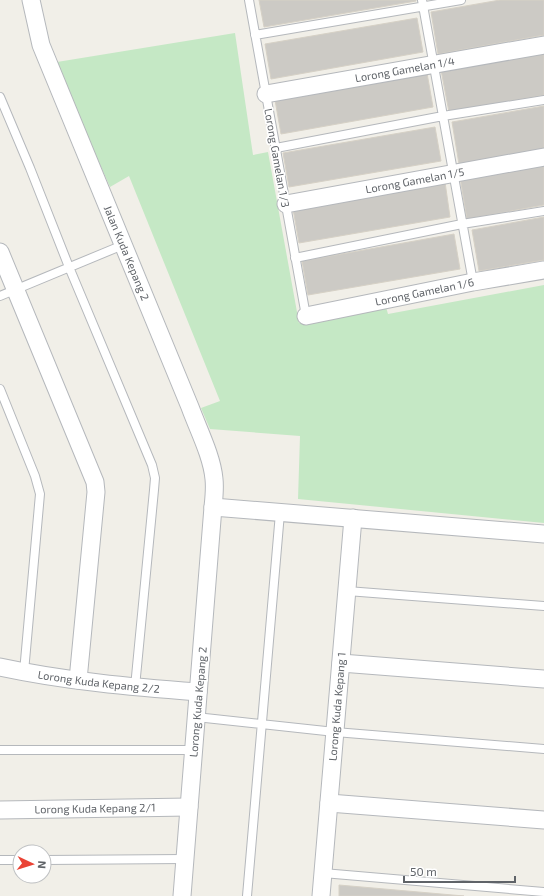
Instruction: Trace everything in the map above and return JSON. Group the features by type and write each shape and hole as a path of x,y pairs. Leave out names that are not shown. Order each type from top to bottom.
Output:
{"street":[{"name":"Jalan Kuda Kepang 2","path":"31,0 40,45 211,461 214,480 213,507"},
{"name":"Lorong Gamelan 1/4","path":"266,94 544,44"},
{"name":"Lorong Gamelan 1/5","path":"286,204 544,157"},
{"path":"0,252 8,293 95,482 96,492 78,680"},
{"name":"Lorong Gamelan 1/6","path":"306,316 472,282 544,270"},
{"path":"213,507 544,534"},
{"name":"Lorong Kuda Kepang 2","path":"182,896 213,507"},
{"name":"Lorong Kuda Kepang 1","path":"321,896 353,518"},
{"path":"341,663 544,679"},
{"name":"Lorong Kuda Kepang 2/2","path":"0,667 78,680 135,687 198,692"},
{"path":"329,803 544,820"},
{"name":"Lorong Kuda Kepang 2/1","path":"0,810 189,807"}],"lane":[{"name":"Lorong Gamelan 1/3","path":"249,0 306,316"},
{"path":"255,35 423,3 460,0"},
{"path":"423,3 472,282"},
{"path":"0,97 30,168 69,268 152,465 155,478 135,687"},
{"path":"276,148 443,116 544,100"},
{"path":"295,258 462,224 544,211"},
{"path":"8,293 123,245"},
{"path":"0,389 35,476 40,494 24,672"},
{"path":"247,896 280,512"},
{"path":"347,591 544,606"},
{"path":"196,717 335,732 544,749"},
{"path":"0,750 194,750"},
{"path":"52,860 185,859"},
{"path":"0,860 12,860"},
{"path":"323,873 544,892"}],"green space":[{"path":"235,33 253,155 268,152 299,323 386,307 388,314 544,285 544,523 298,499 300,436 210,429 201,408 220,401 129,176 110,187 70,97 57,62"}],"building":[{"path":"259,0 416,0 416,1 264,27"},
{"path":"500,0 544,0 544,35 438,54 431,12"},
{"path":"417,18 423,52 271,79 265,44"},
{"path":"544,52 544,95 449,112 441,70"},
{"path":"427,73 433,107 281,134 275,100"},
{"path":"544,106 544,149 459,164 452,122"},
{"path":"435,127 441,161 289,187 283,153"},
{"path":"544,162 544,205 467,219 460,177"},
{"path":"445,182 450,217 299,243 293,209"},
{"path":"544,217 544,260 479,271 472,230"},
{"path":"454,234 460,269 308,295 302,261"},
{"path":"339,885 464,896 339,896"}]}
